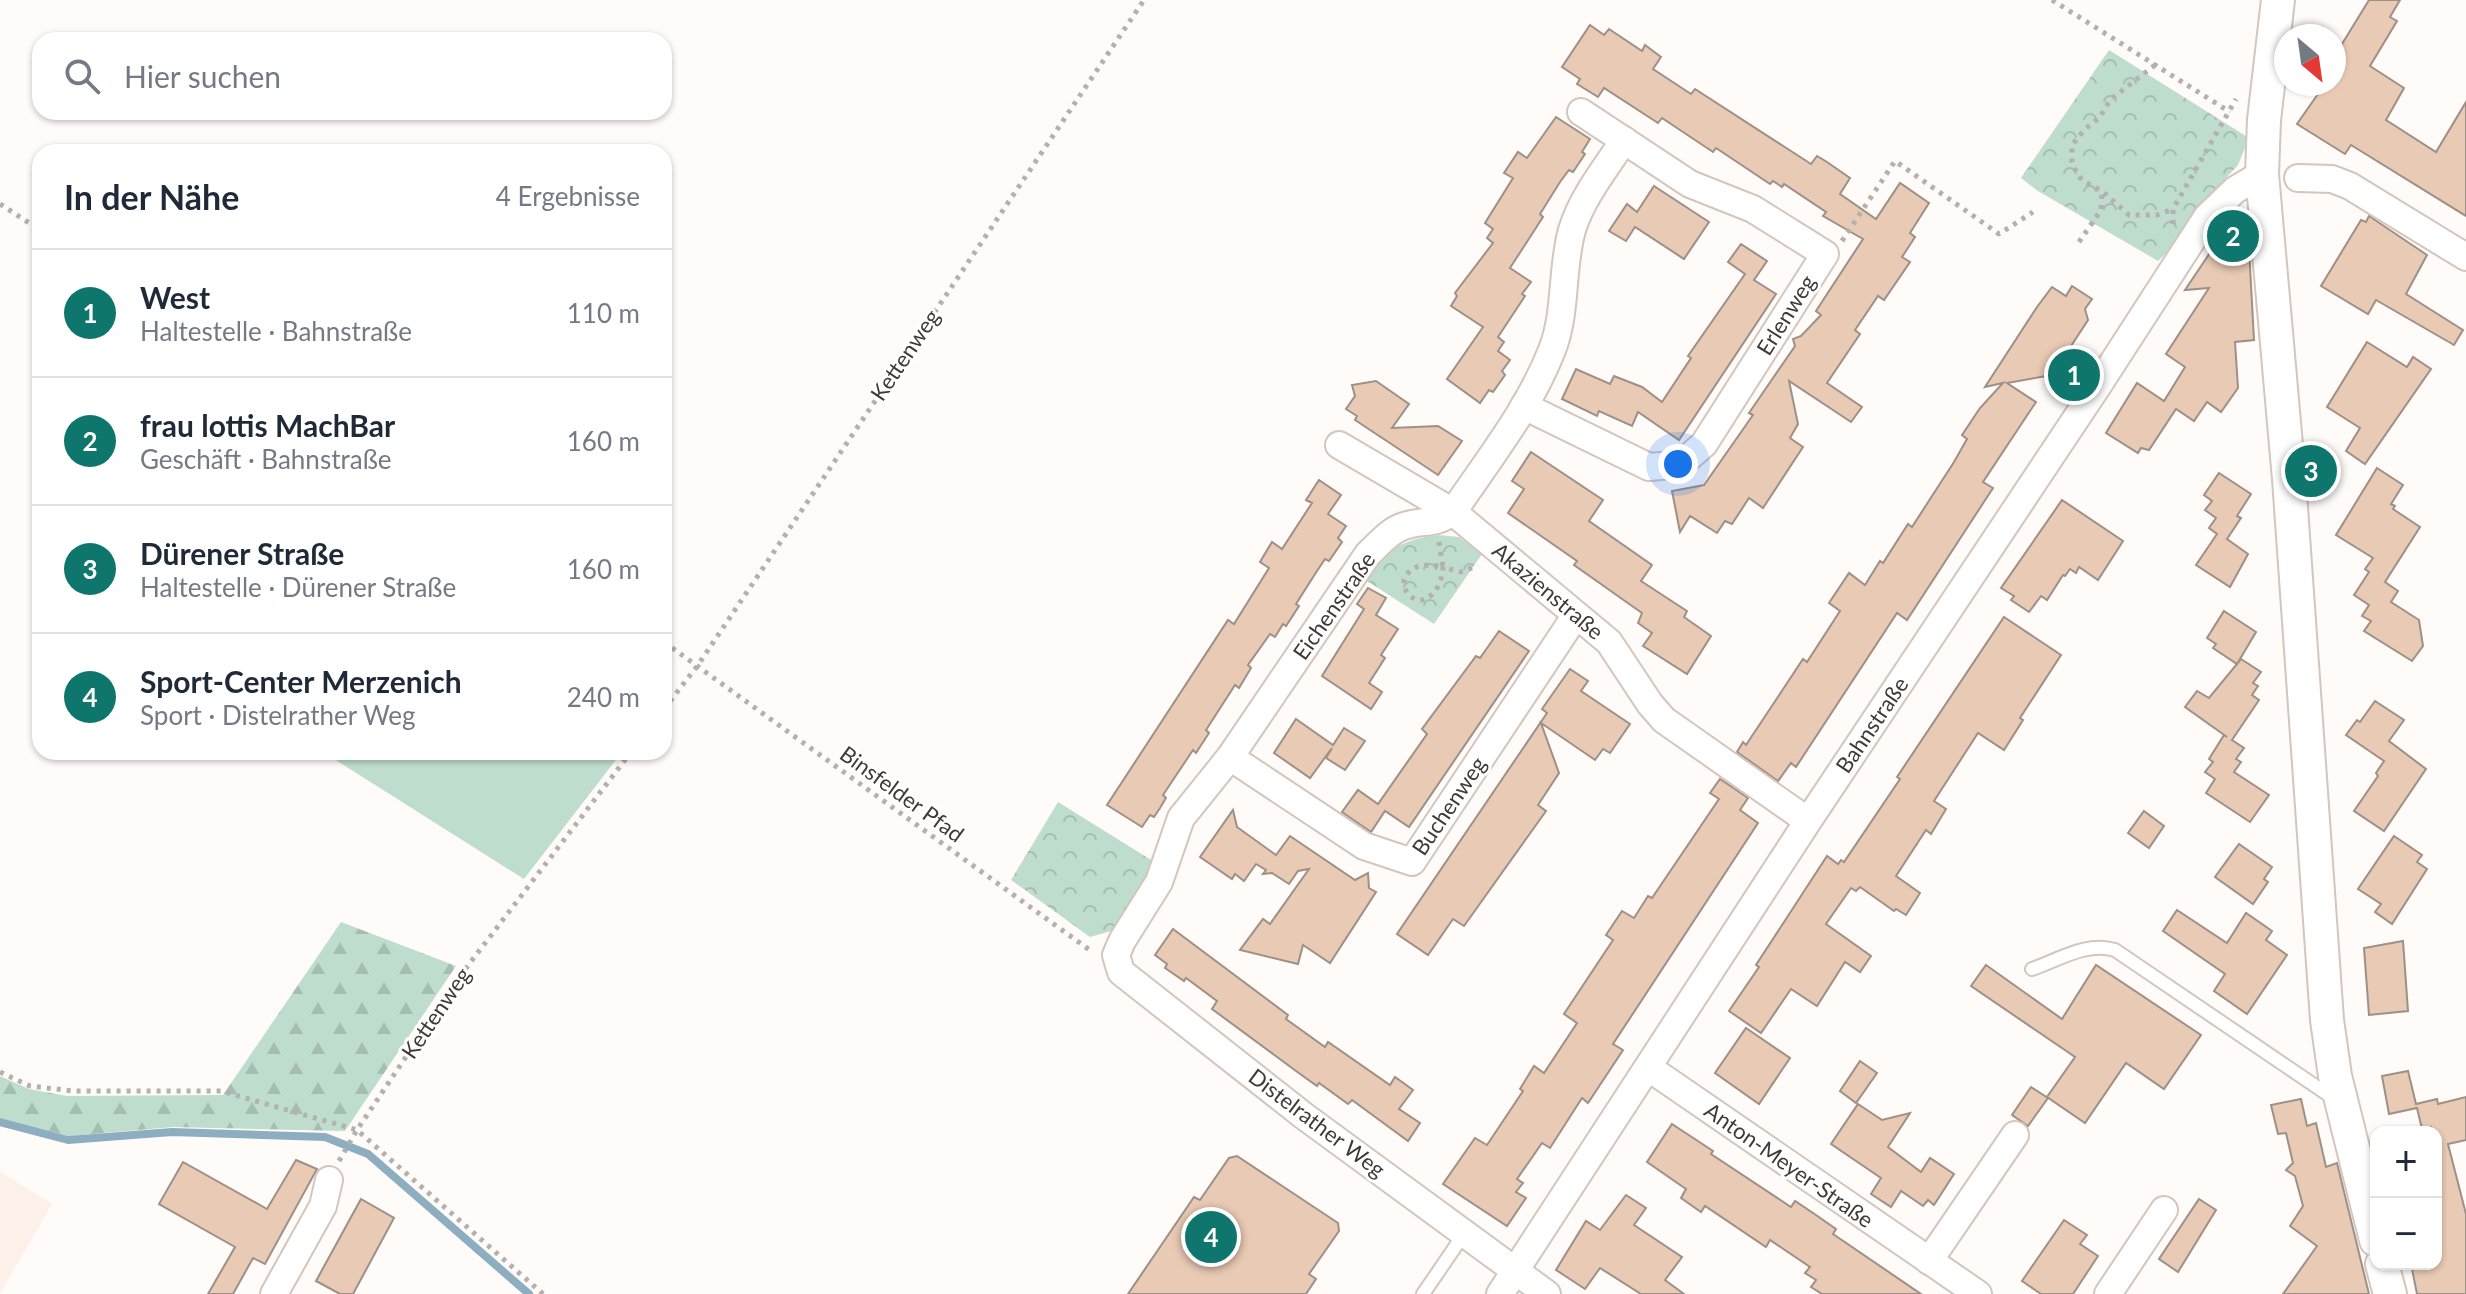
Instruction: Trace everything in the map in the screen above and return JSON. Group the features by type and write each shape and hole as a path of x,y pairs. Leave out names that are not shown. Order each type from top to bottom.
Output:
{"street":[{"path":"2278,0 2264,120 2262,174 2289,479 2327,1020 2335,1076 2370,1216"},
{"name":"Erlenweg","path":"1524,406 1649,467 1673,465 1688,458 1704,444 1825,254 1753,209 1690,184 1581,112"},
{"path":"1446,517 1524,406 1552,350 1560,321 1571,232 1579,210 1624,140"},
{"name":"Bahnstraße","path":"1507,1283 2207,217 2235,190 2262,174"},
{"path":"2298,178 2332,179 2350,186 2466,257"},
{"name":"Akazienstraße","path":"1339,445 1502,553 1609,642 1664,720 1808,821"},
{"name":"Eichenstraße","path":"1121,972 1116,955 1159,882 1181,818 1230,757 1368,554 1390,533 1403,526 1446,517"},
{"name":"Buchenweg","path":"1230,757 1364,846 1412,862 1576,615"},
{"name":"Distelrather Weg","path":"1121,972 1304,1116 1464,1234 1507,1283 1547,1294"},
{"name":"Anton-Meyer-Straße","path":"1649,1068 1978,1294"},
{"path":"1929,1261 2015,1135"},
{"path":"274,1294 323,1206 329,1180"},
{"path":"2108,1294 2164,1210"},
{"path":"2384,1270 2390,1294"}],"lane":[{"path":"2032,969 2090,948 2102,946 2115,950 2342,1104"},
{"path":"1423,1294 1464,1234"}],"path":[{"name":"Kettenweg","path":"672,699 698,665 1144,0"},
{"path":"2052,0 2229,111 2173,209 2157,215 2129,215 2077,174 2072,162 2072,145 2100,117 2110,100 2155,65"},
{"path":"1825,254 1837,249 1895,161 1999,234 2033,212"},
{"path":"2079,242 2101,210 2102,191"},
{"path":"0,204 32,225"},
{"path":"1446,517 1443,567 1441,585 1431,597 1421,599 1407,594 1403,585 1405,576 1422,564 1443,567 1460,572 1489,562 1502,553"},
{"name":"Binsfelder Pfad","path":"672,647 1121,972"},
{"name":"Kettenweg","path":"329,1180 357,1130 460,976 625,760"},
{"path":"0,1072 30,1086 73,1091 221,1091 357,1130 543,1294"}],"shaded area":[{"path":"0,1172 52,1204 0,1293"}],"green space":[{"path":"2109,50 2249,138 2238,165 2202,204 2181,239 2158,261 2021,178"},
{"path":"1439,535 1459,537 1482,554 1434,624 1364,579 1396,547 1415,539"},
{"path":"336,760 616,760 524,879"},
{"path":"1058,802 1156,863 1118,929 1090,937 1011,880"},
{"path":"341,922 456,966 345,1131 173,1127 69,1136 0,1119 0,1076 29,1089 67,1096 223,1095"}],"building":[{"path":"2369,0 2400,0 2390,17 2397,21 2370,66 2404,88 2386,120 2436,152 2466,102 2466,216 2351,145 2345,154 2297,124 2317,96 2346,96 2346,37"},
{"path":"1590,25 1604,35 1609,29 1642,51 1645,45 1661,57 1653,69 1691,94 1695,89 1811,164 1817,156 1827,162 1850,178 1840,194 1876,219 1900,183 1929,203 1910,233 1915,237 1902,257 1910,262 1884,300 1878,296 1855,330 1860,334 1827,383 1862,407 1851,422 1789,381 1798,424 1790,438 1803,447 1763,508 1749,498 1732,524 1725,521 1717,533 1690,516 1680,532 1672,491 1704,485 1753,415 1749,413 1795,346 1793,339 1801,336 1821,315 1816,311 1863,239 1823,216 1826,212 1784,184 1782,187 1773,181 1770,184 1716,148 1713,152 1662,118 1658,123 1604,88 1598,97 1577,84 1580,79 1562,67"},
{"path":"1556,117 1590,139 1582,152 1585,154 1573,172 1569,170 1560,182 1540,214 1543,217 1510,268 1531,282 1498,337 1504,342 1498,351 1510,360 1502,371 1505,375 1480,403 1447,379 1483,327 1451,306 1457,296 1455,293 1493,243 1487,238 1493,229 1485,223 1513,178 1504,173 1518,152 1527,158"},
{"path":"1654,186 1709,222 1684,259 1635,227 1626,241 1609,231 1627,204 1637,212"},
{"path":"2369,216 2427,255 2406,294 2463,330 2454,345 2376,300 2368,314 2321,286 2361,220 2366,222"},
{"path":"2237,223 2248,230 2254,340 2235,342 2238,388 2221,412 2207,402 2194,421 2176,409 2149,450 2141,448 2138,453 2106,433 2137,383 2164,401 2185,367 2166,354 2209,288 2185,290 2228,226"},
{"path":"1741,244 1767,261 1754,280 1776,294 1679,440 1638,412 1632,426 1599,411 1597,416 1562,399 1576,369 1610,384 1614,376 1642,387 1662,402 1691,358 1688,356 1745,274 1728,262"},
{"path":"2072,286 2092,299 2085,309 2088,320 2052,375 2007,383 2036,402 1983,482 1993,488 1907,620 1897,613 1796,767 1791,763 1778,781 1737,752 1743,742 1746,745 1803,659 1807,662 1840,611 1829,603 1849,573 1865,585 1908,524 1912,527 1967,439 1962,435 1980,408 2003,383 1985,387 2037,307 2052,287 2066,296"},
{"path":"2367,342 2407,367 2413,357 2431,369 2365,464 2346,451 2360,428 2327,407"},
{"path":"1376,381 1409,404 1392,428 1438,426 1462,441 1438,475 1355,420 1357,416 1346,409 1355,396 1352,385"},
{"path":"1531,452 1603,500 1589,521 1652,565 1641,581 1687,611 1684,617 1711,636 1687,674 1643,646 1652,633 1638,623 1642,613 1574,565 1577,561 1508,513 1524,489 1512,481"},
{"path":"2377,468 2403,485 2391,504 2395,506 2393,509 2420,527 2385,582 2398,591 2391,602 2419,620 2423,646 2412,661 2364,631 2371,621 2362,616 2369,605 2354,595 2369,572 2365,569 2373,558 2336,535"},
{"path":"2219,473 2251,494 2237,516 2241,518 2227,539 2248,554 2230,587 2196,565 2217,534 2209,528 2216,518 2205,510 2212,501 2204,495"},
{"path":"1319,480 1341,495 1328,514 1346,526 1338,538 1342,542 1329,561 1325,559 1317,571 1286,626 1283,624 1275,637 1270,634 1248,665 1251,668 1239,688 1235,685 1206,730 1209,733 1196,753 1193,750 1163,795 1166,798 1160,808 1154,817 1150,815 1142,827 1107,805 1228,620 1234,624 1269,568 1260,562 1272,542 1282,549 1312,503 1306,500"},
{"path":"2062,500 2123,541 2098,580 2079,567 2076,573 2070,569 2047,600 2041,596 2029,612 2011,600 2014,596 2001,588"},
{"path":"1368,588 1386,598 1376,615 1398,629 1381,655 1385,658 1369,683 1382,692 1371,709 1322,676 1364,609 1357,604"},
{"path":"2224,611 2256,632 2237,664 2213,648 2216,644 2207,638"},
{"path":"2004,617 2061,655 2020,718 2023,720 2004,750 1978,733 1934,801 1946,809 1931,834 1926,830 1896,876 1920,893 1906,915 1896,909 1894,911 1860,887 1856,891 1851,888 1826,924 1871,956 1860,972 1845,962 1817,1006 1791,989 1761,1033 1729,1011 1827,856 1838,864 1841,860 1844,862"},
{"path":"1499,631 1529,651 1409,827 1385,811 1371,832 1342,812 1358,790 1378,804 1427,734 1422,729 1476,656 1480,658"},
{"path":"2241,659 2261,672 2253,683 2258,686 2252,695 2259,700 2232,740 2244,748 2236,759 2241,762 2234,772 2269,795 2250,822 2206,793 2215,779 2205,772 2213,762 2209,759 2224,735 2227,737 2185,707 2197,691 2209,698"},
{"path":"1570,669 1588,681 1581,691 1630,724 1610,753 1603,749 1595,760 1541,723 1559,773 1538,805 1546,811 1464,926 1453,919 1428,955 1397,934 1547,713 1542,709"},
{"path":"2375,701 2404,720 2389,741 2426,769 2384,831 2354,811 2378,776 2376,773 2384,761 2346,735"},
{"path":"1296,719 1333,745 1344,728 1365,741 1345,770 1326,758 1332,748 1310,778 1274,753"},
{"path":"1720,779 1748,798 1740,810 1758,823 1613,1044 1623,1050 1588,1103 1582,1098 1550,1148 1542,1143 1517,1179 1523,1183 1516,1192 1526,1198 1507,1226 1443,1184 1475,1138 1487,1145 1523,1091 1520,1089 1534,1066 1544,1073 1577,1023 1564,1014 1613,940 1606,935 1622,911 1634,918 1648,896 1652,898 1719,799 1710,793"},
{"path":"1233,810 1237,827 1276,855 1290,836 1355,880 1368,873 1369,888 1376,892 1330,963 1303,945 1298,964 1240,950 1263,919 1270,924 1309,869 1298,871 1289,884 1272,873 1263,874 1266,870 1256,864 1244,881 1235,874 1232,879 1200,857"},
{"path":"2144,811 2164,826 2149,848 2128,833"},
{"path":"2394,836 2422,855 2417,862 2427,869 2392,924 2375,912 2381,904 2358,889"},
{"path":"2239,844 2272,867 2264,879 2268,882 2253,904 2215,877"},
{"path":"2177,910 2227,943 2246,913 2272,931 2266,940 2287,955 2247,1014 2214,991 2225,974 2163,931"},
{"path":"1173,929 1288,1015 1286,1019 1325,1047 1328,1042 1390,1085 1395,1077 1413,1090 1399,1109 1420,1123 1408,1141 1352,1100 1348,1104 1319,1083 1317,1086 1212,1009 1217,1001 1186,978 1184,981 1165,968 1167,964 1155,955"},
{"path":"2403,941 2408,1011 2369,1015 2364,948"},
{"path":"1986,965 2062,1019 2096,965 2201,1035 2164,1089 2126,1063 2085,1123 2047,1097 2075,1057 1971,986"},
{"path":"1746,1028 1790,1058 1759,1104 1715,1073"},
{"path":"1860,1061 1877,1073 1856,1103 1840,1091"},
{"path":"2408,1071 2416,1104 2437,1099 2438,1104 2466,1097 2466,1140 2448,1144 2466,1214 2466,1294 2417,1294 2412,1270 2442,1270 2442,1126 2421,1126 2417,1108 2389,1114 2382,1076"},
{"path":"2031,1087 2048,1098 2028,1126 2012,1115"},
{"path":"2301,1099 2307,1126 2316,1123 2326,1167 2337,1163 2369,1294 2283,1294 2317,1246 2290,1226 2303,1206 2295,1176 2286,1170 2293,1163 2286,1133 2278,1134 2271,1105"},
{"path":"1858,1104 1882,1120 1910,1113 1888,1147 1921,1172 1930,1158 1954,1174 1934,1205 1928,1200 1923,1206 1901,1191 1891,1207 1871,1194 1881,1178 1831,1144"},
{"path":"1672,1124 1791,1207 1795,1201 1816,1215 1836,1229 1833,1234 1921,1294 1822,1294 1811,1287 1816,1280 1805,1273 1810,1267 1770,1240 1766,1247 1705,1206 1701,1212 1681,1198 1686,1189 1647,1162"},
{"path":"1237,1156 1338,1223 1339,1231 1309,1274 1316,1279 1306,1294 1128,1294 1194,1197 1200,1200 1229,1158"},
{"path":"296,1160 317,1169 265,1264 253,1258 233,1294 208,1294 235,1247 159,1204 183,1162 267,1209"},
{"path":"1626,1195 1646,1208 1634,1225 1682,1257 1665,1280 1684,1294 1641,1294 1600,1268 1585,1289 1556,1270 1586,1221 1600,1230"},
{"path":"361,1199 394,1218 353,1294 340,1294 316,1281"},
{"path":"2199,1199 2216,1210 2178,1272 2159,1259"},
{"path":"2064,1220 2087,1235 2080,1244 2098,1256 2073,1294 2041,1294 2022,1281"}],"waterway":[{"path":"0,1122 68,1140 172,1132 325,1137 368,1154 529,1294"}],"place":[{"name":"frau lottis MachBar","path":"2233,236"},
{"name":"West","path":"2074,375"},
{"name":"Dürener Straße","path":"2311,471"},
{"name":"Sport-Center Merzenich","path":"1211,1237"}]}
